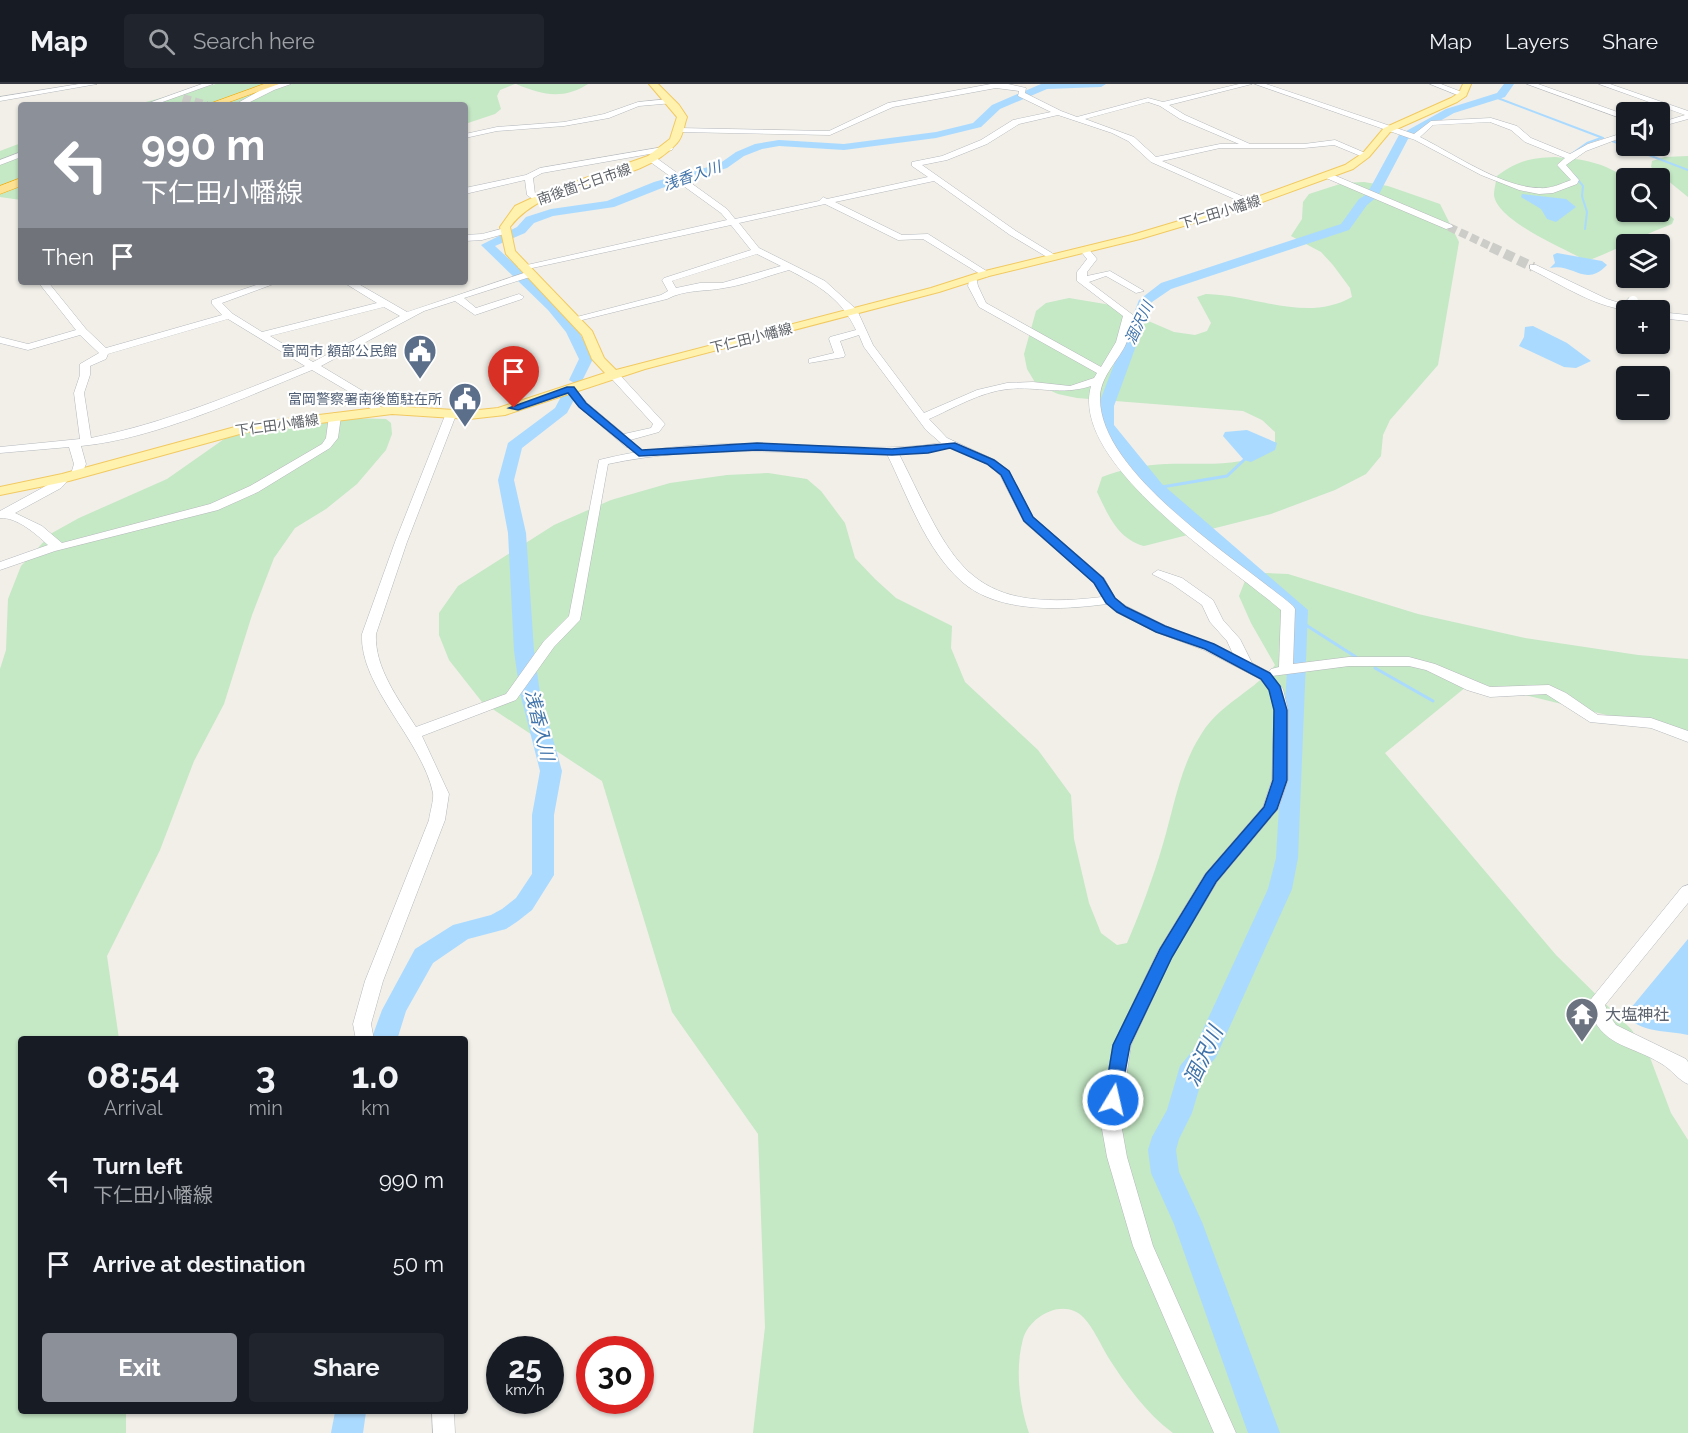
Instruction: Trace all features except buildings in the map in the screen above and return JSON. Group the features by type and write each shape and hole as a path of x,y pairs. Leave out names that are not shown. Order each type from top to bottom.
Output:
{"highway":[{"path":"207,102 261,84"},
{"path":"220,102 274,84"},
{"path":"0,184 18,177"},
{"path":"0,190 18,183"}],"main road":[{"path":"652,84 670,101 682,117 681,130"},
{"name":"下仁田小幡線","path":"0,491 64,478 246,428 379,411 450,415 500,412 666,359 853,312 986,274 1136,237 1250,203 1329,176 1366,155 1393,132 1465,89"},
{"name":"南後箇七日市線","path":"505,235 512,217 537,199 652,159 669,147 681,130"},
{"path":"505,235 510,252 523,274 574,319 591,339 598,359 614,375"}],"street":[{"path":"0,99 93,84"},
{"path":"155,102 209,84"},
{"path":"244,102 271,88 287,84"},
{"path":"956,84 949,87 958,94"},
{"path":"681,130 830,133 891,105 958,94 998,84 1023,90 1022,94 1058,113 1116,131 1131,139 1154,160 1250,203"},
{"path":"1077,119 1148,100 1164,104 1248,84"},
{"path":"1259,84 1411,137 1518,188 1550,191 1574,182 1575,180 1561,165 1589,145 1616,137"},
{"path":"1434,84 1465,89"},
{"path":"1531,84 1616,114"},
{"path":"1603,84 1688,115"},
{"path":"172,96 183,98"},
{"path":"468,135 497,129 575,122 606,116 638,104 670,101"},
{"path":"1164,104 1178,117 1227,134 1249,146"},
{"path":"1052,257 1004,228 915,164 944,158 984,142 1010,124 1058,113"},
{"path":"1670,121 1688,115"},
{"path":"1411,137 1431,123 1491,120 1514,128 1528,140 1570,157"},
{"path":"1154,160 1220,146 1304,146 1335,142 1366,155"},
{"path":"468,190 529,177 540,171 669,147"},
{"path":"0,163 18,155"},
{"path":"652,159 724,211 758,251 822,283 853,312 873,352 930,428 951,445 991,462 1005,473 1028,519 1099,581 1110,600 1121,609 1161,629 1209,646 1265,676 1276,689 1281,710 1280,780 1270,809 1211,878 1165,954 1122,1045 1110,1118 1117,1158 1143,1246 1225,1433"},
{"path":"1329,176 1449,227"},
{"path":"529,177 531,195 537,199"},
{"path":"0,450 80,443 131,433 219,404 313,366 408,316 523,274 823,200 936,178"},
{"path":"823,200 901,238 925,236 986,274"},
{"path":"468,238 505,235"},
{"path":"1084,249 1092,260 1082,272 1082,281 1090,290 1118,306 1128,315 1126,332 1100,376 1094,397 1094,415 1106,443 1126,471 1191,531 1288,609 1286,669"},
{"path":"673,292 667,280 758,251"},
{"path":"574,319 664,297 673,292 700,286 722,286 789,267"},
{"path":"1533,267 1604,301 1616,303"},
{"path":"1082,281 1107,273 1139,291"},
{"path":"973,278 973,286 982,305 1100,376"},
{"path":"46,285 82,331 104,352"},
{"path":"264,285 215,302 229,316 362,395 379,411"},
{"path":"353,285 408,316"},
{"path":"456,297 475,312 519,297"},
{"path":"261,335 384,304"},
{"path":"77,474 80,464 79,393 85,375 85,364 102,357 104,352 229,316"},
{"path":"1670,316 1688,318"},
{"path":"0,340 27,347 82,331"},
{"path":"813,361 840,355 834,339 863,331"},
{"path":"614,375 659,424 656,430 623,438"},
{"path":"922,418 981,392 1007,386 1033,385 1071,389 1100,376"},
{"path":"570,389 583,405 639,453"},
{"path":"364,1036 362,1024 374,981 437,820 441,794 413,734 389,695 368,650 369,634 401,542 450,415"},
{"path":"0,566 57,546 214,507 240,496 326,446 332,438 335,416"},
{"path":"413,734 511,697 549,644 575,617 578,610 600,466 603,462 639,453 757,446 892,452 928,450 951,445"},
{"path":"892,452 938,540 954,565 969,580 1001,596 1042,603 1077,605 1110,600"},
{"path":"2,515 57,485 64,478"},
{"path":"2,515 38,529 57,546"},
{"path":"1158,574 1178,581 1208,603 1217,622 1233,639 1246,666"},
{"path":"1265,676 1286,669 1405,660 1423,664 1486,692 1503,695 1536,689 1548,690 1560,695 1590,717 1607,722 1642,722 1662,725 1688,737"},
{"path":"1688,891 1596,1004 1597,1014 1620,1037 1669,1057 1682,1065 1688,1076"},
{"path":"443,1414 444,1433"}],"green space":[{"path":"216,84 515,84 500,90 497,96 501,109 495,114 468,123 468,102 146,102"},
{"path":"516,84 588,84 570,92 552,94"},
{"path":"18,144 18,200 0,197 0,151"},
{"path":"1688,156 1688,197 1670,182 1670,168 1651,167 1652,161 1665,157"},
{"path":"1555,157 1592,162 1616,172 1616,222 1670,222 1670,216 1674,219 1672,224 1648,234 1616,234 1616,249 1587,261 1533,233 1507,215 1498,205 1494,195 1497,176 1524,161"},
{"path":"1364,182 1388,186 1440,204 1459,242 1438,365 1390,420 1383,435 1381,456 1366,474 1335,490 1271,514 1144,546 1127,538 1115,525 1097,492 1102,477 1150,465 1222,463 1250,459 1275,447 1275,432 1262,420 1243,411 1077,398 1058,394 1036,384 1027,369 1024,354 1036,311 1046,303 1069,298 1111,305 1174,332 1195,335 1207,331 1211,323 1197,297 1206,294 1299,308 1317,308 1335,304 1352,297 1350,288 1321,252 1291,236 1302,219 1303,202 1309,194 1343,183"},
{"path":"350,418 386,419 391,423 392,434 386,450 357,484 326,509 295,528 274,558 252,615 224,704 194,761 160,850 107,956 119,1036 18,1036 18,1414 126,1414 126,1433 0,1433 0,669 6,650 8,599 21,566 52,533 79,518 167,479 227,437 254,428"},
{"path":"768,473 807,479 821,491 845,523 855,558 875,579 896,598 952,626 951,648 965,682 1038,750 1071,795 1074,839 1089,903 1101,933 1117,945 1127,943 1142,906 1159,857 1178,787 1194,746 1218,714 1257,683 1275,665 1251,623 1239,596 1245,581 1263,573 1288,574 1418,614 1525,638 1638,655 1688,659 1688,735 1472,682 1385,753 1556,955 1631,1029 1649,1055 1671,1113 1688,1140 1688,1433 1173,1433 1145,1408 1129,1388 1084,1318 1076,1312 1058,1309 1040,1316 1027,1330 1023,1339 1019,1362 1019,1386 1029,1433 753,1433 765,1327 758,1134 672,1012 602,781 482,702 449,660 439,635 439,613 458,586 554,525 611,500 670,483 727,475"}],"water":[{"path":"1522,194 1566,199 1576,207 1556,222 1547,219 1541,209 1521,197"},
{"path":"1557,253 1602,261 1607,265 1599,272 1586,275 1558,267 1550,268 1555,263 1553,255"},
{"path":"1533,326 1567,343 1591,361 1576,368 1564,367 1519,346 1524,337 1525,327"},
{"path":"1247,430 1277,443 1275,450 1251,462 1244,460 1223,436 1225,432"},
{"path":"1688,939 1688,1035 1638,1025 1626,1014"}],"waterway":[{"name":"浅香入川","path":"576,380 586,359 573,332 542,295 487,245 521,230 530,220 551,213 610,204 658,185 723,166 740,154 759,146 779,143 844,147 936,135 977,125 996,107 1045,86 1101,84"},
{"name":"涸沢川","path":"1297,662 1299,610 1230,554 1156,488 1106,425 1106,406 1146,300 1166,286 1336,232 1345,227 1363,202 1372,196 1403,137 1450,111 1501,95 1509,84"},
{"path":"1495,97 1603,138"},
{"path":"1570,155 1587,143 1601,138"},
{"path":"1612,141 1688,170"},
{"path":"1575,176 1583,186 1582,196 1587,212 1585,229"},
{"name":"浅香入川","path":"385,1036 394,1010 424,956 461,932 498,922 510,915 524,904 543,875 545,855 543,815 546,788 551,771 530,693 524,651 517,533 506,480 514,446 562,410 568,396"},
{"path":"1156,488 1227,476 1244,460"},
{"path":"1298,620 1356,657"},
{"path":"1375,668 1433,701"},
{"name":"涸沢川","path":"1264,1433 1188,1222 1165,1173 1162,1150 1179,1113 1193,1066 1203,1057 1280,889 1287,858 1297,670"},
{"name":"浅香入川","path":"347,1433 351,1414"}],"tunnel":[{"path":"183,98 197,102"},
{"path":"1449,227 1494,248"},
{"path":"1491,247 1533,267"}],"place":[{"name":"富岡市 額部公民館","path":"420,380"},
{"name":"富岡警察署南後箇駐在所","path":"465,428"},
{"name":"大塩神社","path":"1582,1043"}],"route":[{"path":"514,408 570,389 583,405 639,453 675,449 757,446 892,452 928,450 951,445 991,462 1005,473 1028,519 1099,581 1110,600 1121,609 1161,629 1209,646 1265,676 1276,689 1281,710 1280,780 1270,809 1211,878 1165,954 1122,1045 1113,1100"}]}
